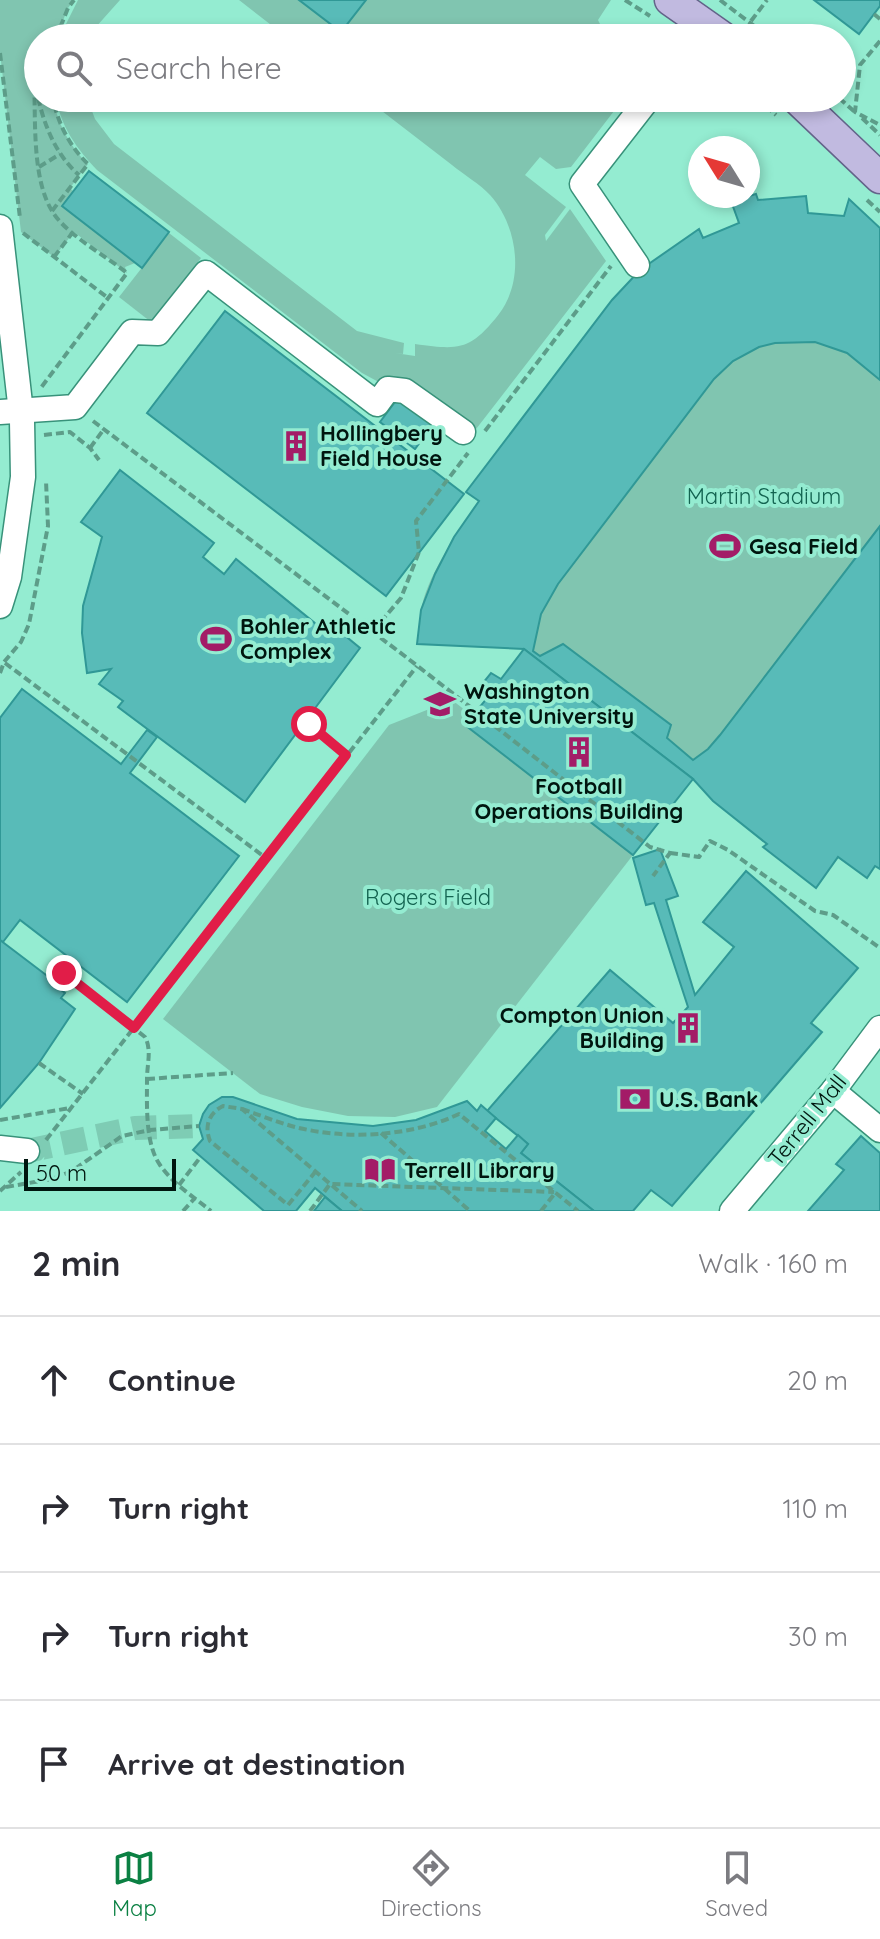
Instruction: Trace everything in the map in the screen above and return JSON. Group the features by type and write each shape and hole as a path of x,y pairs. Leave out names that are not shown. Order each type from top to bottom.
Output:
{"main road":[{"path":"670,0 709,24"},
{"path":"811,112 880,178"}],"street":[{"path":"627,262 582,184 638,112"},
{"path":"0,606 11,562 23,477 10,411 11,230"},
{"path":"10,411 75,407 132,332 158,333 206,273 377,404 388,389 405,391 474,436"},
{"name":"Terrell Mall","path":"732,1211 833,1091 880,1028"},
{"path":"833,1091 880,1130"},
{"path":"0,1148 32,1153"}],"path":[{"path":"62,24 74,0"},
{"path":"721,24 751,21 767,0"},
{"path":"874,14 880,19"},
{"path":"751,21 754,24"},
{"path":"856,103 860,65 880,41"},
{"path":"36,112 41,183 52,211 73,232 127,273 38,390"},
{"path":"42,112 46,128 60,154 79,175"},
{"path":"52,211 88,164 77,153 64,131 58,112"},
{"path":"855,112 880,125"},
{"path":"855,112 880,135"},
{"path":"39,167 60,154"},
{"path":"11,230 54,257 108,298"},
{"path":"54,257 73,232"},
{"path":"373,631 401,598 419,552 416,521 474,436 627,262"},
{"path":"75,407 373,631 650,847 699,857 710,841 728,850 815,911 833,915 880,948"},
{"path":"90,448 104,429"},
{"path":"44,435 70,432 99,460"},
{"path":"4,662 266,858"},
{"path":"2,1189 18,1175 32,1153 72,1108 417,666"},
{"path":"309,724 346,755"},
{"path":"653,876 670,853"},
{"path":"57,983 64,973 145,1037 150,1045 147,1079 153,1153 160,1166 211,1211"},
{"path":"39,1063 83,1094"},
{"path":"147,1079 233,1073"},
{"path":"316,1171 288,1205 210,1141 207,1130 213,1113 223,1106 322,1132 381,1133 420,1128 459,1114 578,1211"},
{"path":"0,1120 72,1108"},
{"path":"242,1109 362,1211"},
{"path":"2,1189 52,1179 72,1171 122,1136 199,1126"},
{"path":"381,1133 470,1211"},
{"path":"179,1185 199,1159"},
{"path":"9,1173 18,1175"},
{"path":"330,1184 556,1192"},
{"path":"310,1211 330,1184"},
{"path":"541,1211 556,1192"},
{"path":"183,1211 195,1198"}],"green space":[{"path":"0,0 74,0 62,24 24,24 24,112 57,112 65,134 88,164 70,188 73,191 63,206 135,263 125,267 127,273 74,232 54,257 21,232 0,53"},
{"path":"78,0 120,0 99,24 66,24"},
{"path":"239,0 299,0 330,24 270,24"},
{"path":"366,0 611,0 598,20 600,24 347,24"},
{"path":"60,112 92,112 114,144 357,331 404,343 403,354 395,353 415,356 415,344 443,347 463,345 489,326 507,300 515,270 515,253 507,222 486,191 383,112 613,112 571,167 556,169 540,157 525,175 566,207 545,235 546,241 570,209 606,261 473,433 362,373 97,170 71,137"},
{"name":"Martin Stadium","path":"806,196 808,213 844,216 849,199 880,228 880,869 875,866 867,878 838,858 816,888 763,847 766,844 713,801 693,779 524,649 421,643 421,612 429,584 479,502 466,492 612,300 640,270 699,229 703,238 738,223 733,208 760,208 760,200"},
{"path":"169,233 201,258 151,322 119,297"},
{"name":"Rogers Field","path":"452,700 640,846 437,1107 395,1117 348,1116 302,1107 260,1094 163,1019 389,725"}],"building":[{"path":"299,0 366,0 347,24 330,24"},
{"path":"814,0 880,0 880,6 859,34 856,24 846,24"},
{"path":"89,171 169,232 142,268 62,206"},
{"name":"Martin Stadium","path":"806,196 808,213 844,216 849,199 880,228 880,380 847,353 815,342 775,343 759,347 733,361 714,379 558,584 541,614 533,651 540,656 563,644 671,725 667,738 693,760 720,735 880,526 880,869 875,866 867,878 838,857 816,888 763,847 767,844 713,801 693,779 524,649 417,644 421,610 435,574 454,537 479,501 466,492 612,300 640,270 699,229 703,238 739,223 734,208 760,208 760,200"},
{"name":"Hollingbery Field House","path":"225,311 464,494 386,596 147,413"},
{"path":"401,394 436,420 415,449 380,422"},
{"name":"Bohler Athletic Complex","path":"120,470 214,543 203,557 224,574 236,559 326,632 332,625 360,648 245,802 118,707 123,701 99,684 111,669 87,673 82,633 83,606 102,537 81,522"},
{"name":"Football Operations Building","path":"524,649 693,779 633,855 465,725 488,697 478,689 491,673 501,679"},
{"path":"22,689 121,764 147,730 157,737 130,773 239,856 127,1002 20,920 3,942 0,940 0,718"},
{"name":"Compton Union Building","path":"660,849 678,896 666,900 695,995 734,947 703,922 746,871 858,968 811,1023 822,1032 672,1206 651,1190 633,1211 594,1211 521,1153 528,1144 487,1111 610,970 673,1023 688,1007 654,903 646,905 633,858"},
{"path":"0,940 58,984 56,986 65,993 61,998 75,1009 39,1063 0,1108"},
{"name":"Terrell Library","path":"222,1097 233,1097 297,1119 373,1126 416,1120 467,1101 477,1111 481,1105 496,1118 485,1131 506,1149 518,1135 528,1144 521,1153 594,1211 342,1211 315,1188 296,1211 264,1211 193,1150 203,1139 199,1126 203,1114 209,1105"},
{"path":"861,1136 880,1153 880,1211 808,1211 844,1170 836,1164"},
{"path":"325,1197 342,1211 314,1211"}],"tunnel":[{"path":"27,1151 135,1128 199,1126"}],"place":[{"name":"Hollingbery Field House","path":"296,446"},
{"name":"Gesa Field","path":"725,546"},
{"name":"Bohler Athletic Complex","path":"216,639"},
{"name":"Washington State University","path":"440,704"},
{"name":"Football Operations Building","path":"579,752"},
{"name":"Compton Union Building","path":"688,1028"},
{"name":"U.S. Bank","path":"635,1099"},
{"name":"Terrell Library","path":"380,1170"}],"route":[{"path":"64,973 134,1028 346,755 309,724"}]}
